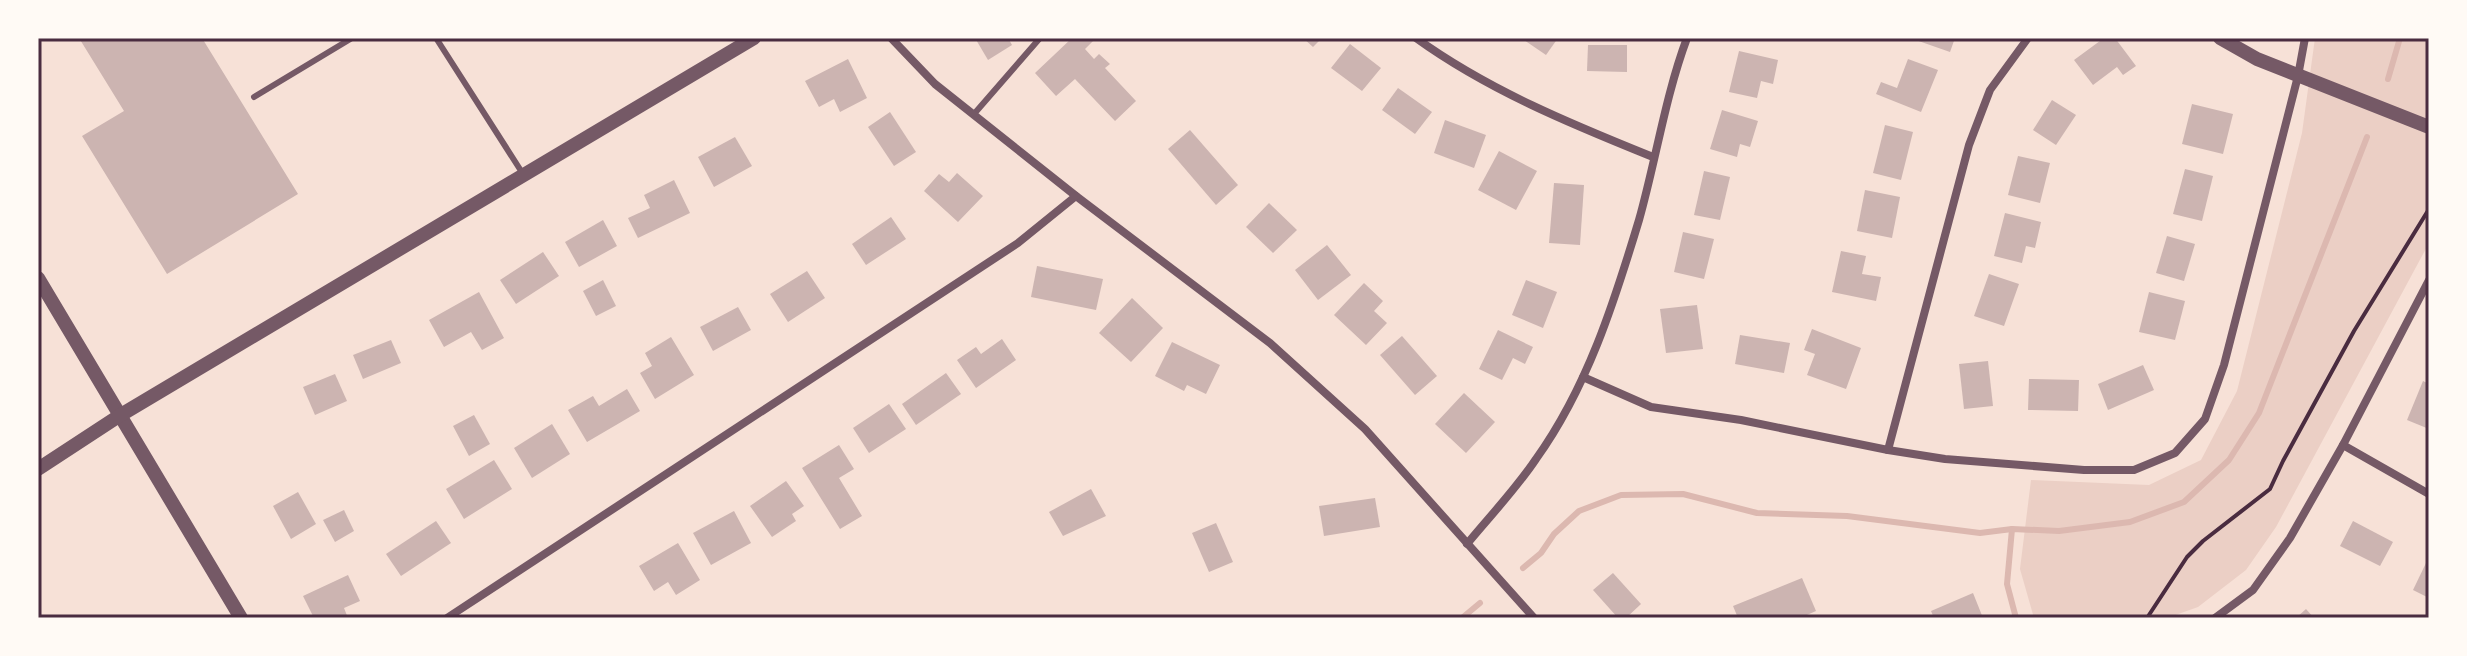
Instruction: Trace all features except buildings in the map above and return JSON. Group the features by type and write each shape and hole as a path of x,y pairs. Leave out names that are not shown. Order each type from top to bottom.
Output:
{"street":[{"path":"38,469 119,416 754,38"},
{"path":"891,38 935,84 1270,343 1365,429 1534,618"},
{"path":"1416,38 1480,79 1539,109 1653,157"},
{"path":"1467,544 1537,459 1583,377 1610,311 1640,216 1653,157 1687,38"},
{"path":"1888,450 1969,145 1990,90 2028,38"},
{"path":"2220,38 2257,59 2429,127"},
{"path":"1583,377 1651,407 1741,420 1945,459 2084,470 2134,470 2175,453 2205,419 2224,365 2305,38"},
{"path":"447,618 1018,243 1076,196"},
{"path":"38,278 241,618"},
{"path":"2215,618 2253,590 2290,538 2343,445 2429,280"},
{"path":"2343,445 2429,494"}],"lane":[{"path":"254,97 352,38"},
{"path":"436,38 523,174"},
{"path":"974,114 1040,38"}],"path":[{"path":"2147,618 2187,557 2270,489 2354,331 2429,209"}],"shaded area":[{"path":"2315,38 2429,38 2429,243 2276,527 2246,570 2198,607 2167,618 2034,618 2020,569 2031,480 2149,485 2201,460 2237,391 2302,133"}],"waterway":[{"path":"2388,79 2400,38"},
{"path":"1523,568 1579,511 1621,495 1683,494 1757,513 1847,516 1980,533 2012,529 2059,531 2130,522 2184,502 2229,460 2259,413 2367,137"},
{"path":"2012,529 2007,584 2016,618"},
{"path":"1462,618 1480,603"}]}
